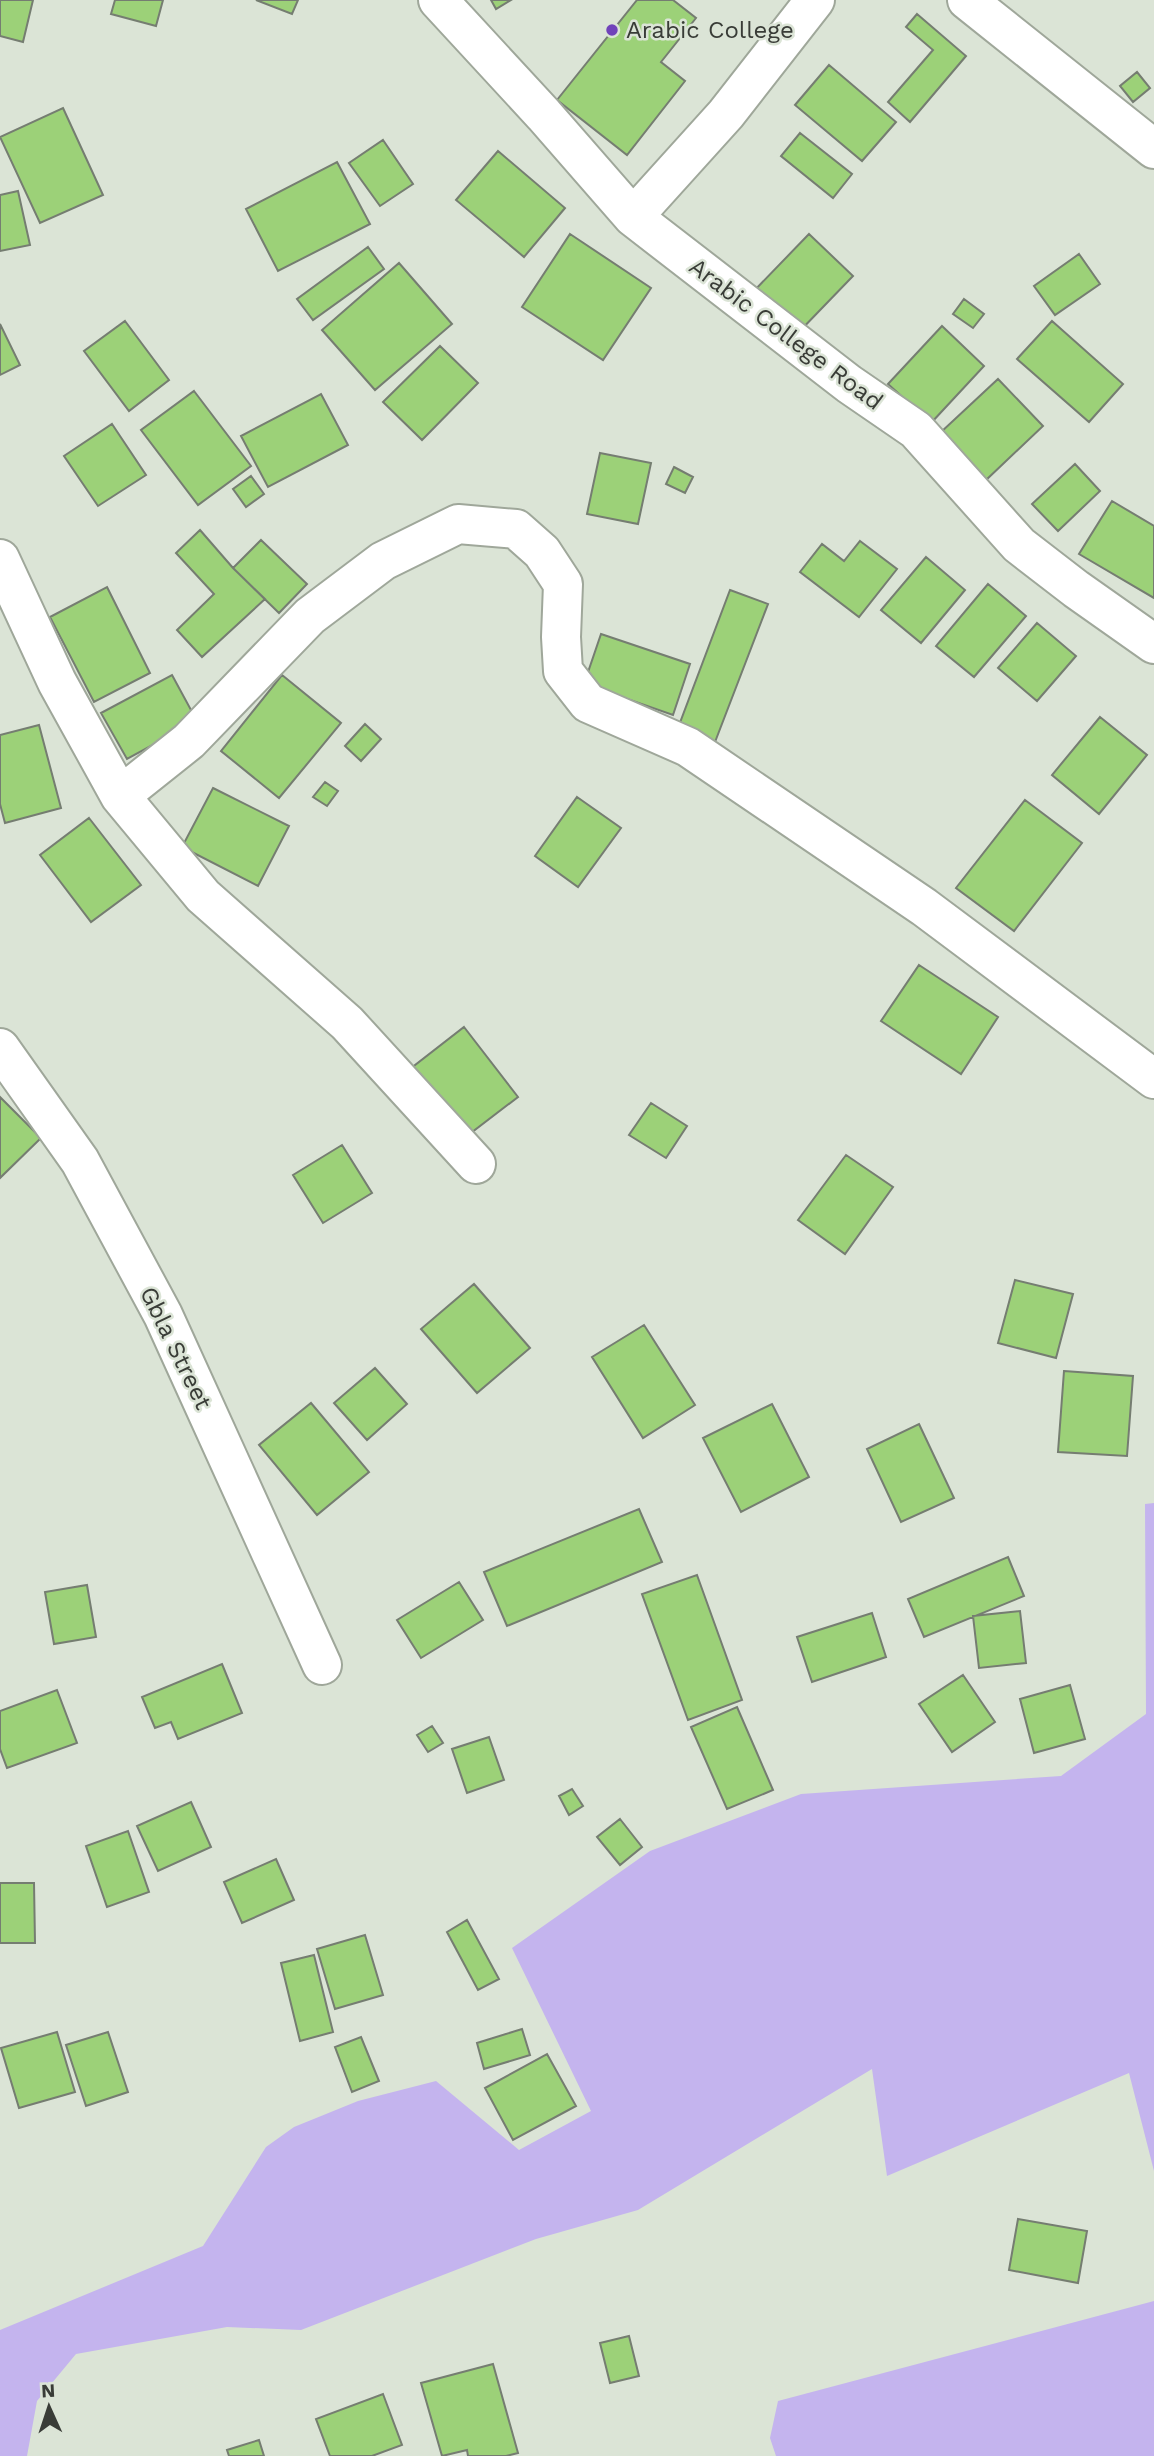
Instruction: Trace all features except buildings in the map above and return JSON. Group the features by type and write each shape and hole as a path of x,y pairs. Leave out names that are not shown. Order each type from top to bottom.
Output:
{"street":[{"name":"Arabic College Road","path":"438,0 633,217 849,384 916,430 1019,545 1154,644"},
{"path":"633,217 726,114 815,0"},
{"path":"967,0 1154,149"},
{"path":"120,796 189,740 238,693 310,616 383,561 458,524 516,530 542,552 564,584 561,637 563,671 588,704 688,747 923,907 1154,1079"},
{"path":"0,559 57,682 120,796 204,896 347,1023 476,1164"},
{"name":"Gbla Street","path":"0,1048 80,1161 163,1315 322,1665"}],"shaded area":[{"path":"1154,1503 1154,2171 1129,2073 887,2176 872,2069 638,2210 536,2239 301,2330 227,2327 76,2354 37,2401 27,2456 0,2456 0,2330 203,2246 266,2147 294,2127 358,2101 436,2081 519,2150 591,2111 512,1948 650,1851 801,1794 1061,1776 1146,1714 1145,1504"},
{"path":"1154,2301 1154,2456 776,2456 770,2438 778,2401"}],"place":[{"name":"Arabic College","path":"612,30"}]}
